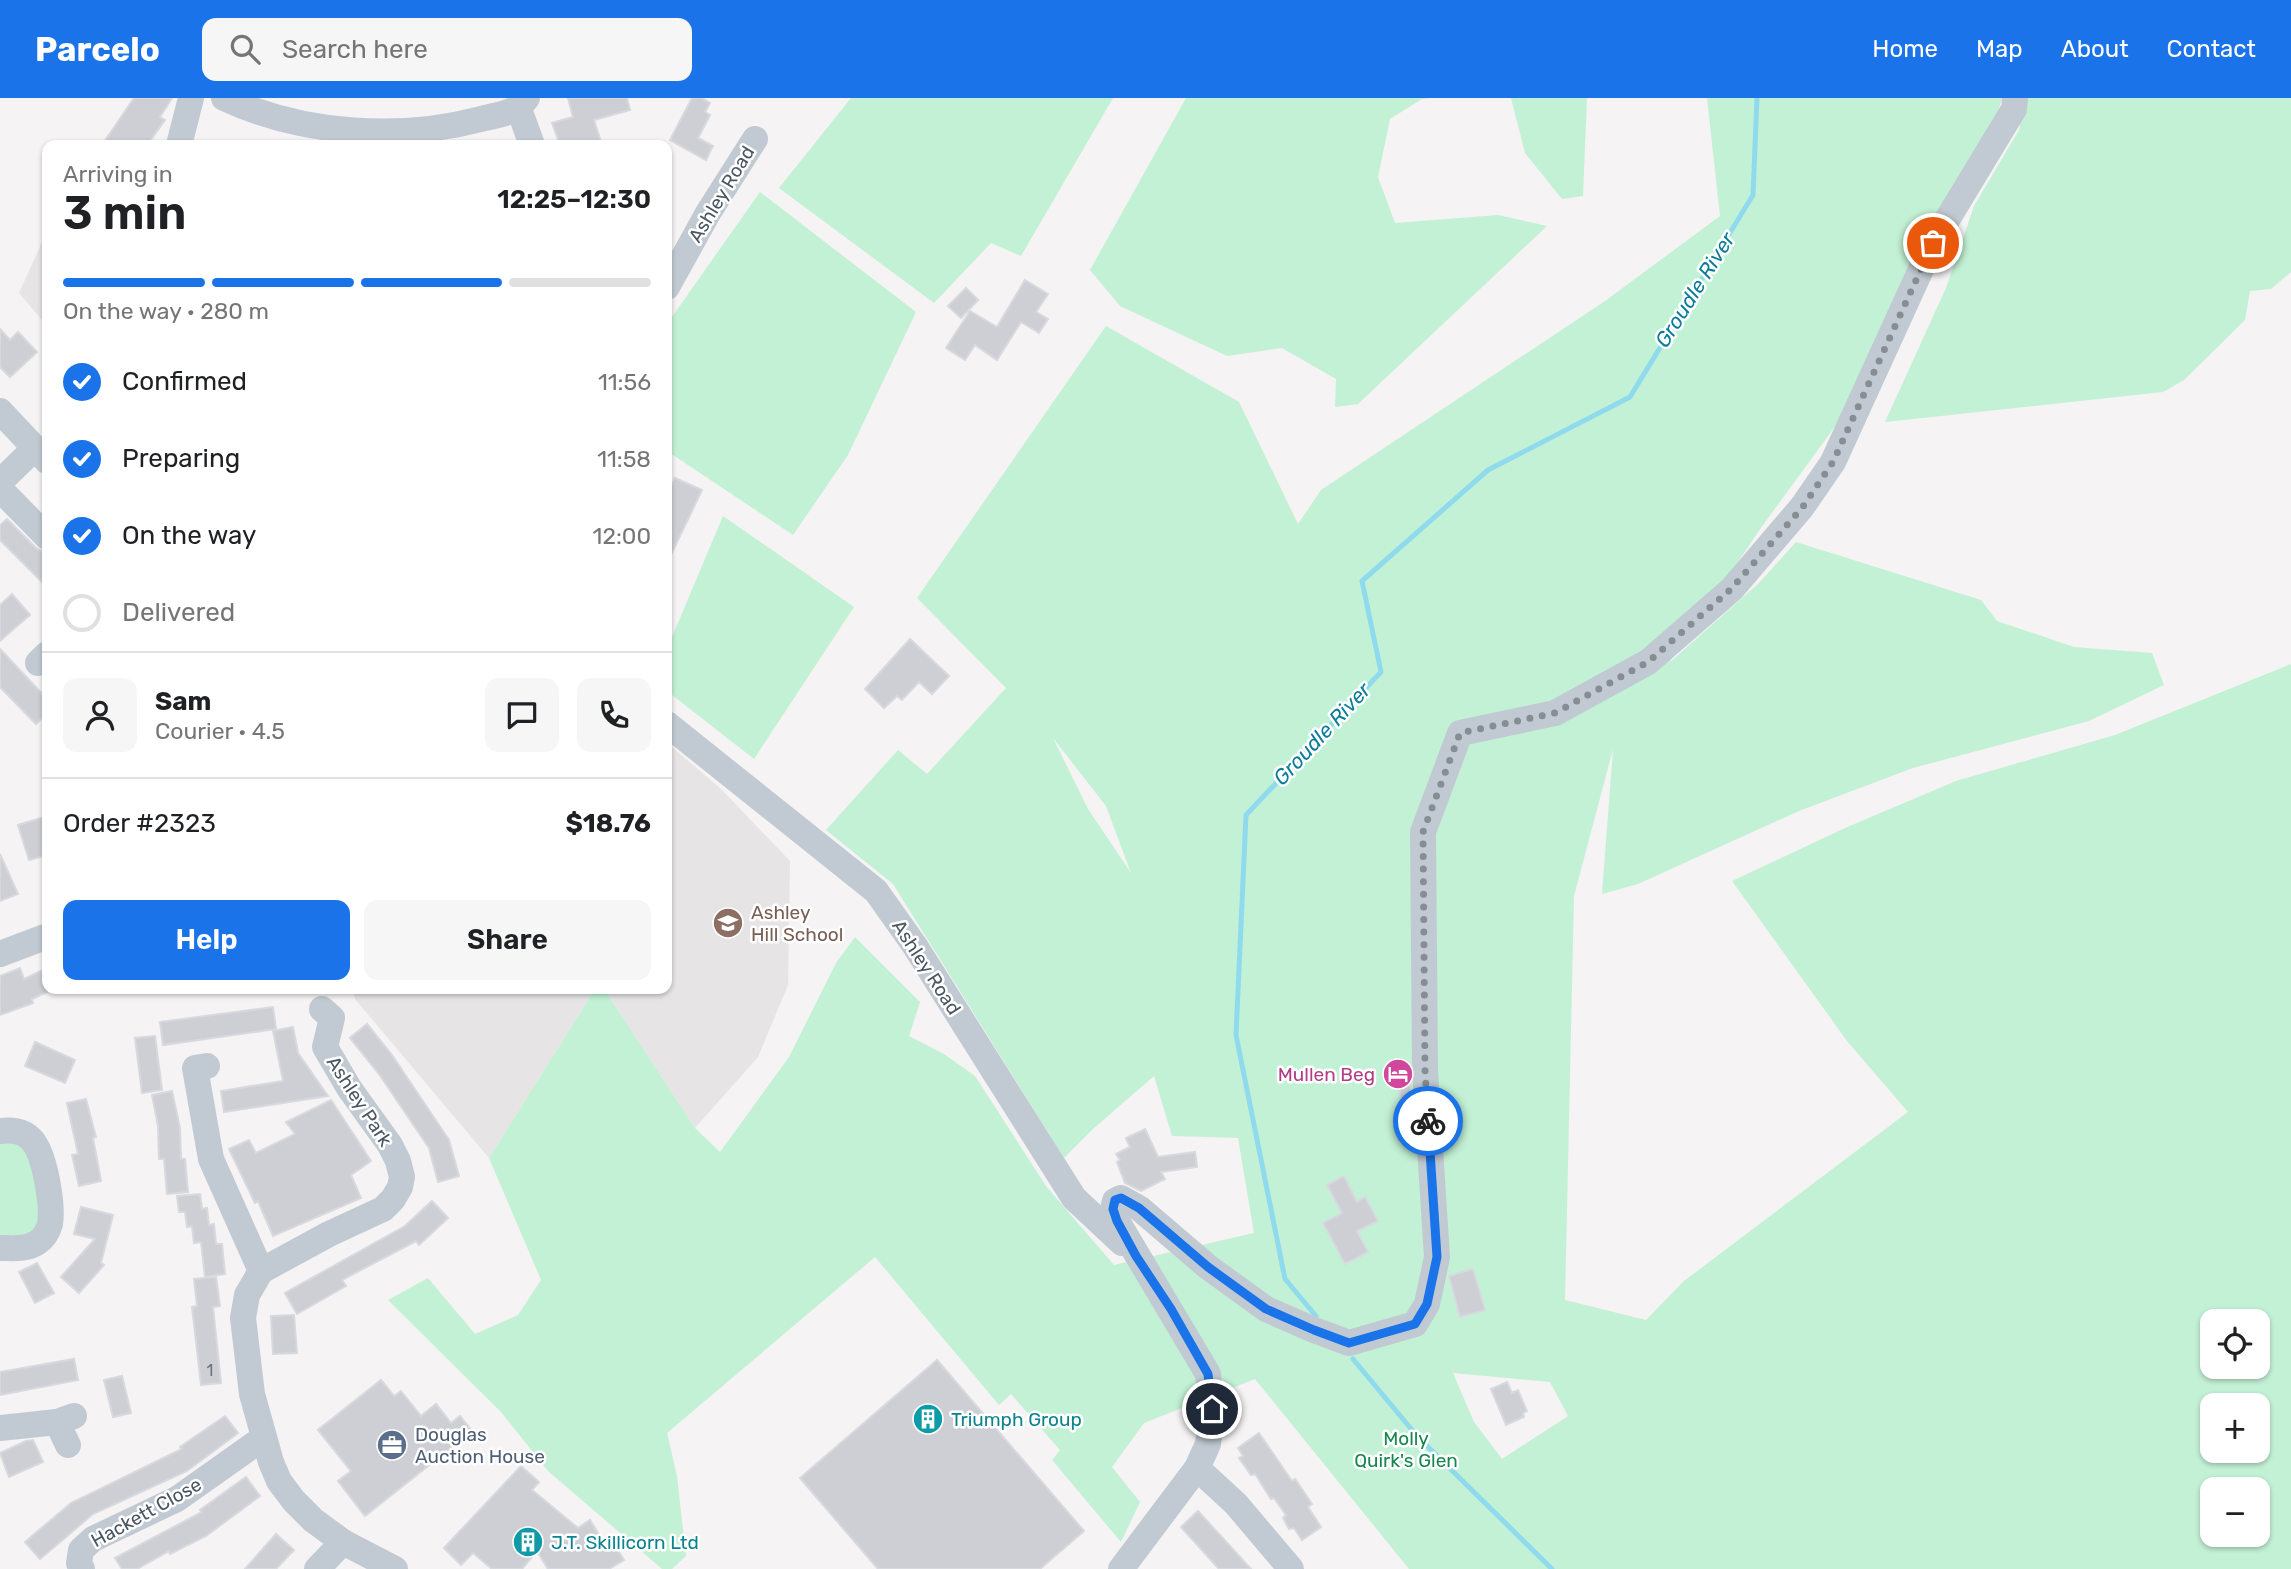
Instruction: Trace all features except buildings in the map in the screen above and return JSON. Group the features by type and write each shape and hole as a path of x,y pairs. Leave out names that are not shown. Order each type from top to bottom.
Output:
{"street":[{"path":"180,140 191,98"},
{"path":"224,98 251,111 387,139 465,110 523,104 531,140"},
{"path":"1122,1569 1197,1468 1209,1444 1212,1409 1208,1374 1171,1309 1136,1256 1113,1209 1115,1200 1121,1198 1139,1208 1208,1267 1266,1309 1314,1330 1349,1343 1415,1324 1427,1304 1437,1257 1425,1070 1423,832 1460,733 1555,713 1648,662 1731,589 1802,508 1833,462 1933,243 2014,109 2015,98"},
{"name":"Ashley Road","path":"672,278 755,139"},
{"path":"0,411 41,454 0,482"},
{"path":"0,489 42,532"},
{"name":"Ashley Road","path":"672,728 876,891 915,946 1074,1198 1136,1256"},
{"path":"0,954 42,937"},
{"name":"Ashley Park","path":"261,1271 329,1234 383,1209 400,1187 402,1177 390,1145 349,1088 325,1047 324,1041 335,1012"},
{"path":"207,1066 195,1068 211,1159 261,1271 247,1295 243,1318 252,1394 279,1481 313,1520 343,1542 395,1569"},
{"path":"0,1131 12,1129 22,1133 31,1138 41,1153 50,1223 46,1234 38,1242 27,1247 0,1248"},
{"path":"0,1428 66,1428"},
{"name":"Hackett Close","path":"82,1569 79,1563 81,1550 93,1539 177,1499 261,1429"},
{"path":"1197,1468 1236,1504 1291,1569"},
{"path":"317,1569 343,1542"}],"shaded area":[{"path":"42,242 42,320 19,293"},
{"name":"Ashley Hill School","path":"672,747 720,788 790,861 788,985 758,1057 695,1128 607,994 672,994"},
{"path":"354,994 592,994 489,1158 355,999"}],"green space":[{"path":"851,98 1113,98 1021,256 991,243 934,303 779,188"},
{"path":"1186,98 1431,98 1422,99 1390,119 1378,177 1395,223 1498,215 1547,226 1358,404 1335,407 1336,379 1282,348 1227,356 1120,306 1090,270"},
{"path":"1511,98 1587,98 1583,196 1562,199 1525,153"},
{"name":"Molly Quirk's Glen","path":"1707,98 2002,98 1997,115 1839,421 1763,525 1669,663 1759,583 1796,542 1981,600 1997,621 2074,647 2152,653 2164,685 2089,721 1913,768 1799,811 1638,884 1602,894 1613,749 1574,896 1565,1300 1646,1320 1684,1281 1908,1112 1847,1041 1732,881 1845,828 1956,781 2115,735 2291,664 2291,1569 1409,1569 1255,1379 1144,1423 1112,1467 1140,1502 1121,1542 1052,1460 1060,1450 1011,1394 999,1405 875,1257 667,1433 677,1476 686,1556 672,1569 662,1569 548,1471 501,1412 388,1300 428,1278 475,1334 518,1315 541,1280 489,1158 592,994 607,994 695,1128 720,1152 789,1057 836,963 855,937 920,1002 909,1036 944,1054 975,1076 1046,1186 1114,1265 1254,1233 1238,1138 1172,1136 1154,1076 1064,1158 893,884 826,830 898,750 927,774 1006,688 917,598 1106,326 1239,402 1298,524 1321,490 1605,301 1720,216","holes":["1053,738 1106,806 1131,873 1088,809","1453,1373 1550,1382 1568,1416 1502,1459 1474,1422"]},
{"path":"2025,98 2291,98 2291,272 2271,289 2250,291 2245,320 2184,380 2163,392 1885,422 1946,288 1974,206 2019,130"},
{"path":"760,192 916,312 848,455 793,535 672,454 672,317"},
{"path":"723,516 854,607 754,759 672,695 672,637"},
{"path":"0,1141 25,1142 40,1194 37,1233 0,1240"}],"waterway":[{"name":"Groudle River","path":"1316,1316 1285,1279 1236,1035 1246,815 1381,672 1362,581 1488,470 1630,397 1753,195 1757,98"},
{"name":"Groudle River","path":"1353,1359 1417,1436 1552,1569"}],"way so far":[{"path":"1428,1121 1425,1070 1423,832 1460,733 1555,713 1648,662 1731,589 1802,508 1833,462 1933,243"}],"place":[{"name":"Ashley Hill School","path":"728,923"},
{"name":"Mullen Beg","path":"1398,1074"},
{"name":"Triumph Group","path":"928,1419"},
{"name":"Douglas Auction House","path":"392,1445"},
{"name":"J.T. Skillicorn Ltd","path":"528,1542"}],"route":[{"path":"1212,1409 1208,1374 1117,1221 1113,1209 1115,1200 1121,1198 1139,1208 1208,1267 1266,1309 1349,1343 1415,1324 1427,1304 1437,1257 1428,1121"}]}
